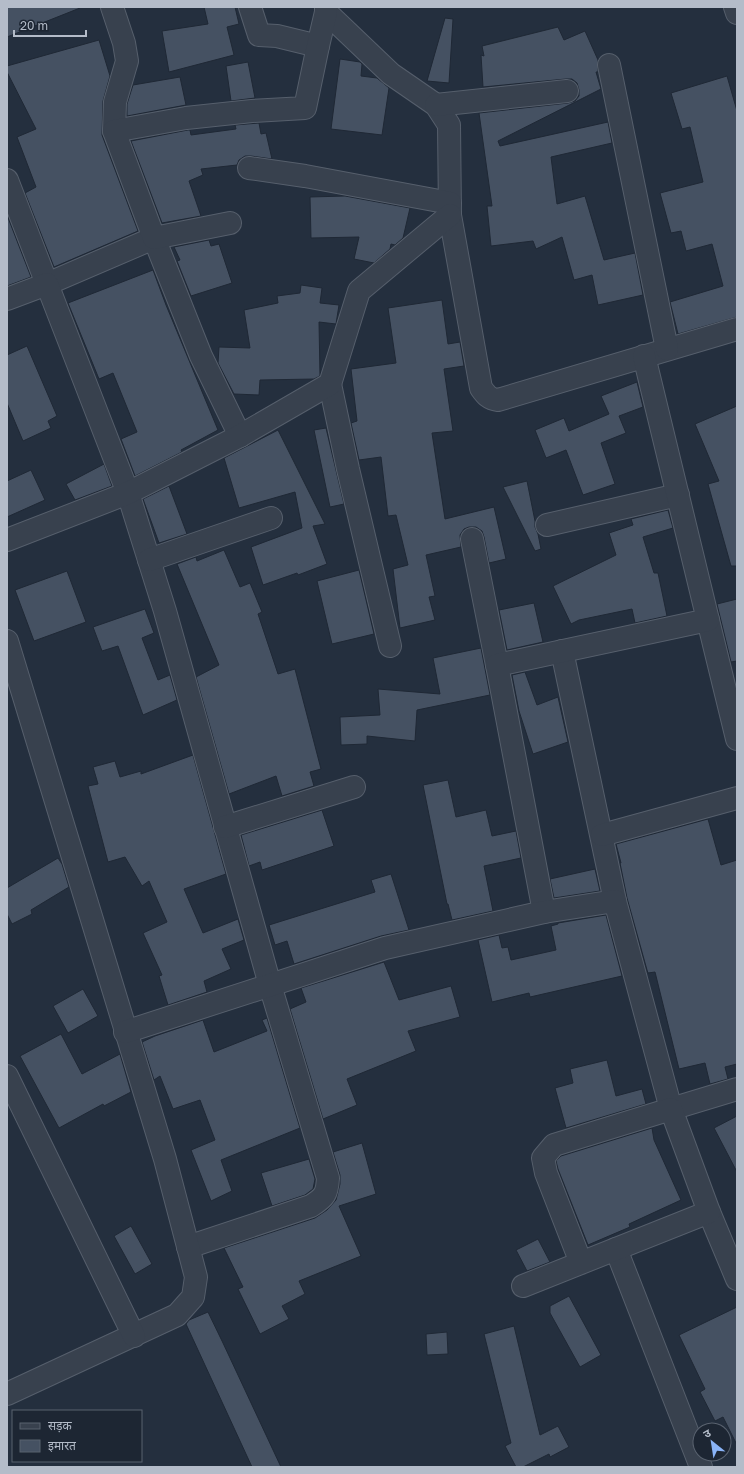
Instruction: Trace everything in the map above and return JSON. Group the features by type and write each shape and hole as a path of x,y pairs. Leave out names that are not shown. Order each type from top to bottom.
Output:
{"street":[{"path":"112,7 124,43 127,61 115,102 114,131 154,238 202,356 240,436"},
{"path":"250,7 259,34 277,36 318,46"},
{"path":"735,7 737,13"},
{"path":"114,131 186,118 252,111 305,108 326,9"},
{"path":"326,9 391,74 436,105 449,125 450,209 481,388 492,400 498,400 737,329"},
{"path":"610,66 667,349"},
{"path":"436,105 567,91"},
{"path":"249,168 305,176 450,209"},
{"path":"7,180 128,493 164,611 270,985 328,1178 327,1189 323,1198 311,1206 188,1247"},
{"path":"390,646 348,469 330,384 359,291 450,209"},
{"path":"7,299 47,284 154,238 230,223"},
{"path":"644,356 737,740"},
{"path":"7,540 128,493 240,436 330,384"},
{"path":"547,525 678,495"},
{"path":"149,560 271,518"},
{"path":"472,539 544,912"},
{"path":"497,665 708,620"},
{"path":"7,641 28,704 165,1159 196,1277 193,1297 177,1315 7,1394"},
{"path":"562,651 615,901 671,1109 709,1212 737,1280"},
{"path":"225,827 354,787"},
{"path":"602,835 737,798"},
{"path":"126,1032 386,948 544,912 615,901"},
{"path":"7,1076 134,1336"},
{"path":"581,1263 546,1173 543,1158 554,1145 737,1089"},
{"path":"523,1286 709,1212"},
{"path":"616,1249 701,1467"}],"building":[{"path":"7,7 80,7 80,8 7,37"},
{"path":"204,7 235,7 239,24 227,27 234,55 169,72 162,31 208,24"},
{"path":"445,18 453,19 449,83 427,81"},
{"path":"558,27 564,40 585,31 598,60 598,72 596,72 601,89 498,141 500,146 608,122 612,143 551,157 557,204 585,196 604,260 635,253 643,295 598,305 592,275 574,280 562,237 536,249 533,241 491,246 487,206 492,206 479,113 568,103 575,101 579,96 579,90 577,83 572,79 483,87 481,55 484,56 482,46"},
{"path":"99,40 110,76 103,101 102,135 138,231 54,267 25,193 36,187 17,137 36,129 7,72 7,66"},
{"path":"340,59 360,62 362,64 361,76 377,78 389,88 382,135 331,129"},
{"path":"248,62 255,98 231,101 226,66"},
{"path":"727,76 737,111 737,317 678,334 670,302 723,286 712,244 686,251 681,231 671,233 660,193 703,182 690,127 682,129 671,93"},
{"path":"180,77 186,105 127,116 127,104 133,85"},
{"path":"259,123 261,134 266,133 272,159 245,156 239,160 237,165 201,169 203,175 189,181 201,216 162,223 131,141 188,130 190,130 191,135 236,129 235,125"},
{"path":"345,196 410,208 403,238 395,245 391,244 390,249 374,263 354,259 359,237 311,238 310,197"},
{"path":"7,215 31,277 7,286"},
{"path":"209,240 211,246 219,244 232,283 191,296 177,261 180,260 174,247"},
{"path":"153,270 218,430 181,450 182,452 135,476 121,439 137,432 113,373 99,379 68,303"},
{"path":"301,285 322,288 320,303 339,305 336,324 319,322 320,376 314,379 260,380 259,395 234,394 218,363 219,347 250,348 244,310 278,303 277,296 300,293"},
{"path":"442,300 448,344 460,342 464,366 444,369 453,431 432,433 445,519 494,507 506,559 489,563 482,531 476,527 464,529 460,535 461,547 426,555 435,596 429,597 435,620 400,628 393,569 408,565 396,515 388,516 381,457 359,460 351,423 357,421 351,369 396,363 388,308"},
{"path":"27,346 57,416 48,421 51,428 23,441 7,403 7,355"},
{"path":"637,382 643,407 619,416 626,433 601,443 615,484 583,495 566,450 546,458 535,430 564,418 569,431 609,414 601,396"},
{"path":"737,406 737,566 731,566 708,484 719,481 695,424"},
{"path":"326,428 344,504 330,507 314,430"},
{"path":"278,430 325,524 313,526 327,564 298,575 297,573 263,585 251,547 302,528 295,492 239,508 224,458"},
{"path":"104,464 112,486 75,500 66,484"},
{"path":"31,470 45,500 7,517 7,481"},
{"path":"527,481 535,527 541,549 535,551 503,487"},
{"path":"169,486 187,534 159,543 143,499"},
{"path":"668,510 673,528 643,537 654,573 658,573 667,616 635,623 632,609 579,620 571,624 553,586 616,555 609,533 633,525 631,519"},
{"path":"224,550 240,587 250,583 262,612 258,614 278,674 295,669 321,769 310,772 314,786 282,796 276,776 229,794 196,677 219,665 177,564 196,557 197,561"},
{"path":"359,570 374,634 332,644 317,581"},
{"path":"67,571 86,622 34,641 15,590"},
{"path":"737,599 737,661 731,662 717,604"},
{"path":"534,603 543,642 507,650 499,610"},
{"path":"145,609 154,633 142,638 158,680 170,675 177,700 143,715 118,646 102,651 93,627"},
{"path":"481,648 490,695 417,710 415,741 367,736 367,744 341,745 340,717 380,715 378,689 440,694 433,658"},
{"path":"525,672 537,705 558,697 568,742 533,754 519,711 512,675"},
{"path":"193,755 226,874 184,889 203,933 238,919 244,940 222,949 231,969 204,981 207,992 168,1005 159,976 162,975 143,933 167,922 149,881 142,886 125,857 108,862 88,786 98,784 93,767 115,761 120,777 141,771 141,774"},
{"path":"448,780 456,817 486,810 492,836 516,831 521,858 484,866 493,911 452,920 447,904 423,785"},
{"path":"322,810 334,846 262,870 260,862 249,866 241,835"},
{"path":"708,819 721,865 737,860 737,1064 725,1067 728,1079 710,1084 705,1063 679,1069 655,972 648,973 647,970 627,898 616,844"},
{"path":"58,858 62,864 69,887 31,910 32,914 12,924 7,914 7,888"},
{"path":"595,869 600,891 554,898 550,879"},
{"path":"391,874 409,930 381,936 294,964 287,941 275,945 269,925 375,892 371,880"},
{"path":"606,915 622,976 530,997 529,993 492,1002 478,940 499,935 502,948 508,947 511,960 556,950 551,926 558,923"},
{"path":"384,962 399,1000 451,986 460,1017 408,1031 416,1051 347,1079 357,1105 323,1119 290,1009 306,1002 301,988"},
{"path":"83,989 98,1016 68,1033 53,1006"},
{"path":"267,1018 300,1128 221,1160 232,1191 211,1201 191,1150 215,1140 200,1100 173,1109 160,1076 154,1080 142,1042 155,1036 203,1020 214,1052 267,1031 262,1020"},
{"path":"61,1034 82,1074 120,1054 131,1092 104,1106 103,1104 59,1128 20,1056"},
{"path":"607,1060 616,1096 642,1089 646,1104 566,1128 555,1088 573,1083 570,1069"},
{"path":"737,1116 737,1172 714,1128"},
{"path":"652,1128 654,1140 681,1200 629,1224 630,1227 588,1245 556,1161 561,1156"},
{"path":"362,1143 376,1194 339,1206 361,1256 299,1281 305,1294 282,1306 289,1319 260,1334 238,1289 243,1287 224,1248 315,1218 327,1210 336,1200 340,1184 340,1175 333,1152"},
{"path":"309,1159 315,1179 313,1189 305,1195 272,1206 261,1173"},
{"path":"131,1226 152,1264 135,1274 114,1236"},
{"path":"538,1239 550,1262 527,1271 516,1250"},
{"path":"569,1296 601,1355 580,1367 550,1313 550,1306"},
{"path":"737,1307 737,1445 732,1435 732,1422 726,1422 723,1417 715,1421 700,1392 705,1389 679,1335"},
{"path":"208,1312 281,1467 252,1467 186,1324 189,1320"},
{"path":"514,1326 540,1435 558,1426 569,1447 550,1457 549,1454 523,1467 516,1467 505,1446 511,1443 484,1334"},
{"path":"447,1332 448,1354 427,1355 426,1334"}]}
